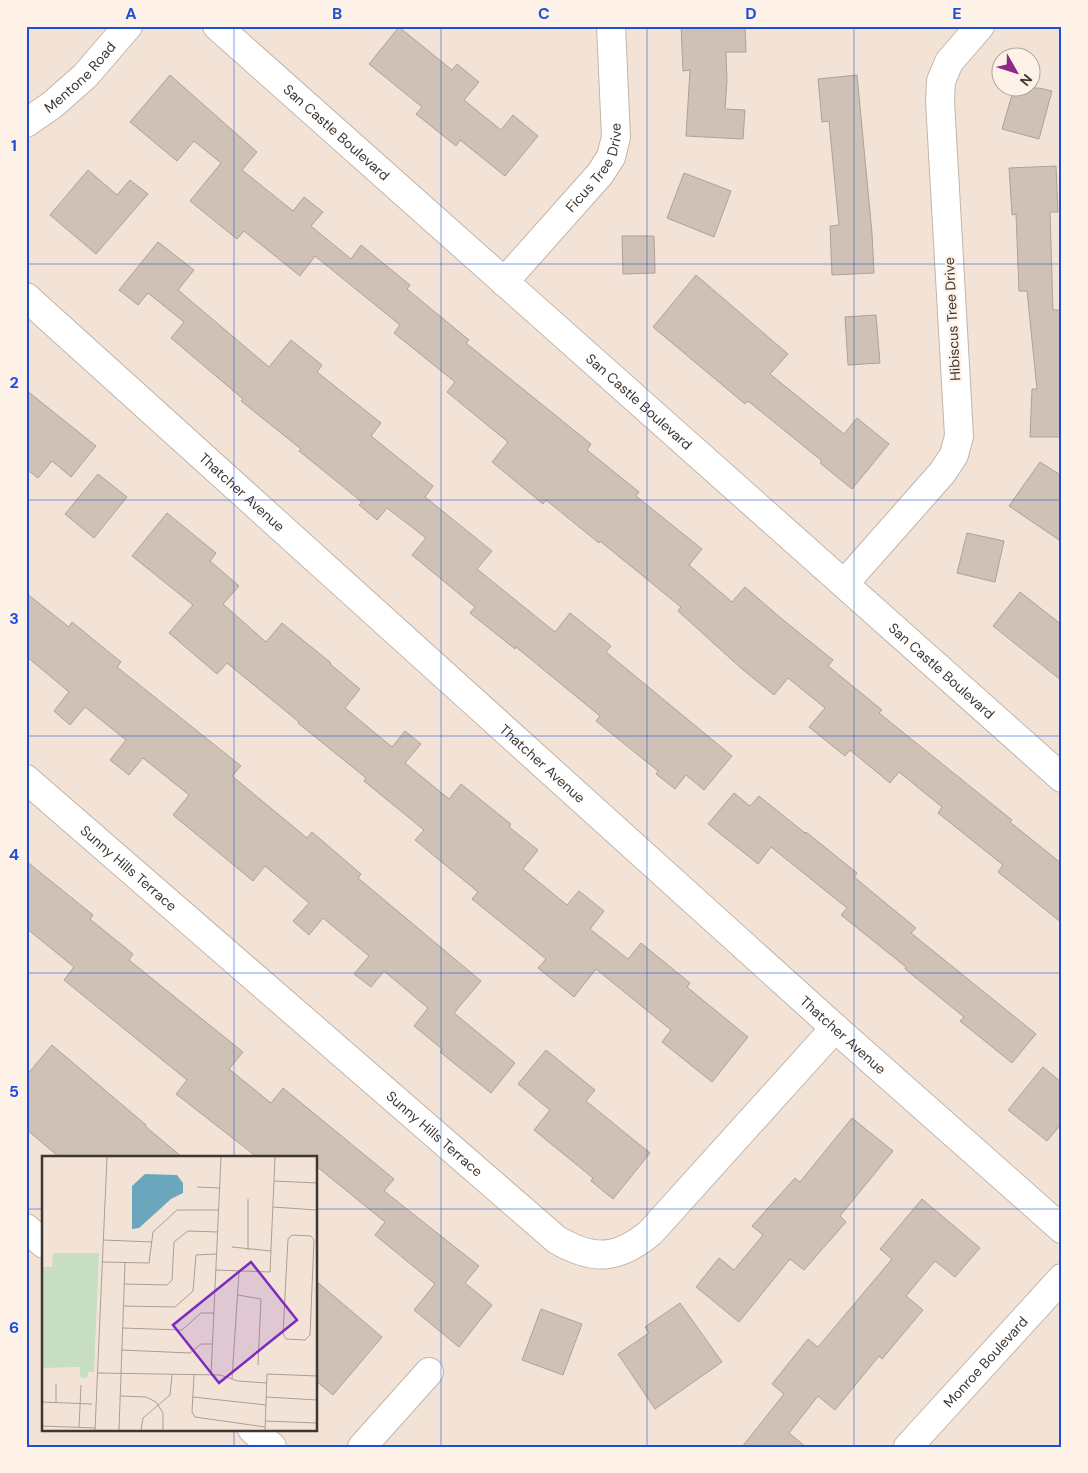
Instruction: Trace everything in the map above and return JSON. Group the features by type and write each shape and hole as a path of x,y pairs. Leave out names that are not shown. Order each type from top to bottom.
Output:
{"street":[{"name":"Mentone Road","path":"26,123 52,105 85,76 128,26"},
{"name":"San Castle Boulevard","path":"217,26 1062,778"},
{"name":"Ficus Tree Drive","path":"504,282 600,174 611,157 616,137 611,26"},
{"name":"Hibiscus Tree Drive","path":"844,584 942,473 954,455 959,436 940,101 941,81 949,62 980,26"},
{"name":"Thatcher Avenue","path":"26,296 835,1028 1062,1229"},
{"name":"Sunny Hills Terrace","path":"26,779 558,1240 575,1250 596,1255 616,1253 635,1245 650,1233 835,1028"},
{"path":"26,1228 42,1242"},
{"name":"Monroe Boulevard","path":"908,1447 1062,1278"},
{"path":"362,1447 428,1372"},
{"path":"253,1430 272,1447"}],"building":[{"path":"681,26 745,26 746,52 726,52 727,81 725,109 745,110 743,139 686,136 690,70 683,71"},
{"path":"399,27 452,70 457,64 479,82 464,100 501,130 513,115 538,136 505,176 460,140 456,146 416,114 422,107 369,64"},
{"path":"170,75 257,152 242,170 293,211 304,197 323,212 311,226 351,259 361,245 410,285 407,289 469,340 466,343 591,444 587,450 639,492 636,496 702,549 689,565 732,602 745,587 833,660 828,666 882,710 879,713 1012,820 1010,822 1062,864 1062,923 998,872 1003,865 938,813 942,807 899,772 890,783 850,750 845,756 809,727 825,708 788,678 774,695 742,669 678,611 681,607 600,541 599,543 546,500 543,504 492,462 508,442 447,392 455,382 394,333 400,325 315,256 300,276 244,231 237,239 190,201 221,163 194,141 177,161 130,122"},
{"path":"857,75 874,273 832,275 830,226 839,225 829,121 822,122 818,79"},
{"path":"1040,88 1052,91 1039,139 1002,129 1011,98 1040,98"},
{"path":"1056,166 1058,212 1050,212 1053,310 1062,310 1062,437 1030,437 1032,389 1037,389 1027,291 1019,291 1016,214 1012,215 1009,168"},
{"path":"88,170 117,195 130,180 148,194 96,254 50,215"},
{"path":"684,173 731,191 714,237 667,218"},
{"path":"622,236 654,236 655,273 623,274"},
{"path":"158,242 194,270 178,290 269,367 291,340 322,365 317,372 381,423 371,436 433,486 425,497 492,551 477,569 555,632 570,613 611,646 606,652 732,756 704,790 686,775 675,789 656,774 658,771 596,721 600,716 516,647 515,649 470,613 475,607 412,555 426,538 387,508 377,520 359,505 362,502 299,451 301,449 241,401 243,399 171,338 184,322 148,293 138,305 119,290"},
{"path":"696,275 788,354 770,374 844,434 857,418 889,444 852,489 820,463 822,461 748,401 745,404 653,327"},
{"path":"876,315 880,363 848,365 845,317"},
{"path":"26,390 96,446 71,477 52,461 38,478 26,469"},
{"path":"1040,462 1062,476 1062,542 1009,506"},
{"path":"98,474 127,497 94,538 65,514"},
{"path":"167,513 216,553 210,561 239,586 223,604 266,642 282,623 331,663 360,689 345,708 392,747 405,731 421,744 405,763 449,799 461,784 511,824 509,827 538,850 523,869 567,905 579,891 604,911 590,929 628,959 641,943 690,983 687,987 748,1037 712,1082 662,1042 671,1030 596,969 574,997 538,968 546,959 472,899 478,892 415,840 424,830 364,781 366,778 227,663 217,674 169,633 193,605 132,556"},
{"path":"967,533 1004,541 995,582 957,573"},
{"path":"1020,592 1062,625 1062,681 993,626"},
{"path":"26,593 69,627 72,622 121,662 117,667 241,766 232,776 307,838 312,832 361,874 358,878 481,981 454,1013 515,1063 491,1093 440,1052 442,1049 414,1026 428,1008 384,971 371,987 354,974 369,956 323,918 309,935 293,921 309,903 265,866 253,881 173,815 189,795 143,758 129,775 110,760 126,740 85,707 70,725 54,711 69,692 26,656"},
{"path":"734,793 750,806 759,796 806,832 857,873 854,877 916,928 911,933 1036,1034 1012,1063 960,1021 964,1017 841,915 847,908 771,847 758,864 708,824"},
{"path":"26,861 93,915 90,919 133,954 129,960 243,1052 229,1069 271,1103 283,1088 394,1179 384,1191 479,1266 465,1283 492,1305 459,1347 414,1310 435,1284 375,1235 385,1222 318,1168 318,1156 256,1156 176,1094 187,1080 64,980 74,967 26,928"},
{"path":"52,1045 181,1156 58,1156 26,1129 26,1076"},
{"path":"546,1050 595,1090 586,1101 650,1153 613,1199 591,1181 593,1178 534,1130 550,1110 518,1084"},
{"path":"1043,1067 1062,1083 1062,1123 1047,1141 1008,1110"},
{"path":"852,1118 893,1151 840,1216 846,1222 804,1270 790,1259 739,1322 696,1287 719,1258 734,1270 763,1235 752,1226 795,1178 800,1182"},
{"path":"922,1199 980,1248 955,1277 935,1261 906,1296 923,1310 882,1359 879,1356 835,1410 818,1396 789,1433 806,1447 742,1447 784,1394 772,1384 808,1339 818,1347 892,1259 880,1249"},
{"path":"318,1283 382,1337 333,1395 318,1383"},
{"path":"680,1303 722,1362 655,1409 618,1354 649,1333 645,1327"},
{"path":"541,1309 582,1324 563,1375 522,1360"}]}
